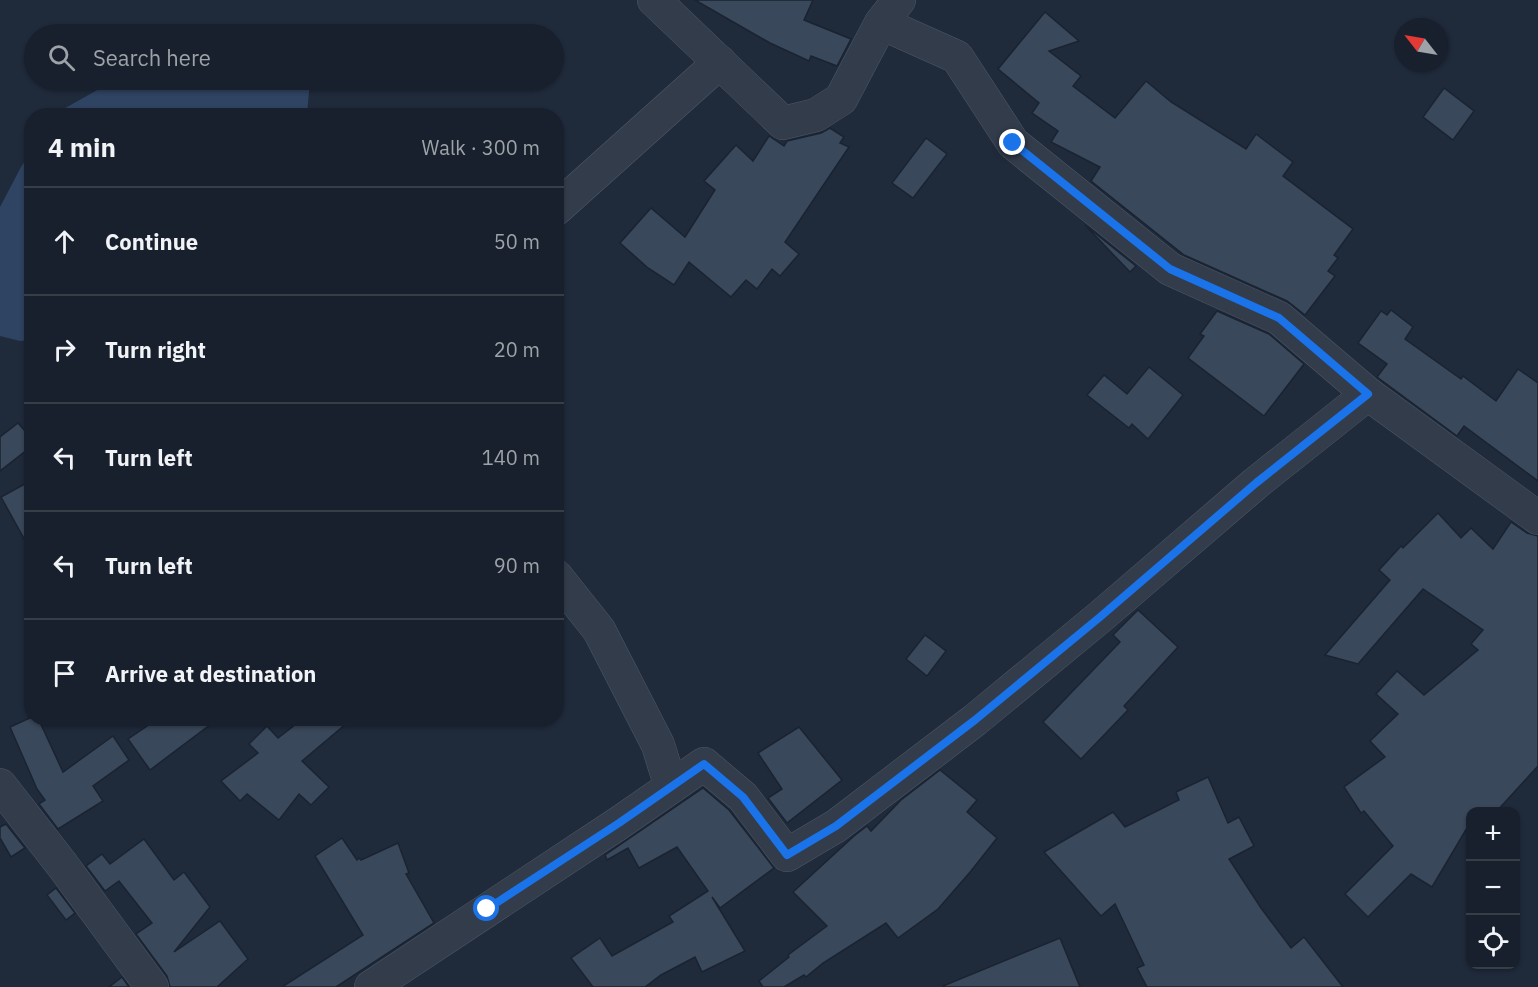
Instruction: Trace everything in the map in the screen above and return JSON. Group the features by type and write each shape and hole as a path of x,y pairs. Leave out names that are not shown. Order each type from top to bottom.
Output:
{"street":[{"path":"654,0 783,123 816,115 841,99 890,11 957,57 1013,143 1170,269 1279,318 1368,394 1538,518"},
{"path":"564,202 720,62"},
{"path":"371,987 704,764 743,797 787,855 836,826 975,720 1100,617 1256,483 1368,394"},
{"path":"564,586 599,630 658,745 671,787"},
{"path":"0,785 152,987"}],"water":[{"path":"97,90 309,90 308,108 65,108"},
{"path":"24,162 24,341 20,341 0,336 0,207"}],"building":[{"path":"695,0 813,0 804,20 851,39 837,66 811,56 809,61 770,43"},
{"path":"1045,12 1079,41 1049,51 1081,76 1073,86 1115,118 1146,81 1171,102 1246,149 1256,134 1293,162 1283,176 1353,229 1334,255 1338,258 1328,271 1335,276 1305,315 1287,301 1184,255 1091,181 1100,167 1051,142 1058,131 1032,113 1039,103 998,69"},
{"path":"1444,88 1474,111 1453,140 1423,117"},
{"path":"830,128 844,137 840,143 849,147 785,242 799,254 780,276 772,269 757,289 746,280 731,297 689,262 674,285 648,268 620,243 651,208 685,237 715,190 704,181 736,145 753,161 769,136 784,146 787,141 821,133"},
{"path":"926,138 947,154 913,198 892,183"},
{"path":"1085,225 1136,266 1130,272"},
{"path":"1391,310 1413,327 1405,339 1461,379 1463,376 1496,401 1518,369 1538,383 1538,481 1464,426 1457,436 1377,377 1387,364 1358,343 1381,311 1387,315"},
{"path":"1217,311 1269,334 1304,364 1264,416 1188,358 1204,336 1200,334"},
{"path":"1149,367 1183,395 1148,439 1132,424 1129,428 1087,395 1104,375 1127,394"},
{"path":"18,423 24,430 24,452 0,471 0,437"},
{"path":"24,484 24,539 1,497"},
{"path":"1438,513 1461,538 1471,528 1493,549 1511,522 1527,533 1538,536 1538,766 1501,807 1466,807 1466,830 1432,887 1411,874 1368,917 1345,894 1393,846 1364,811 1361,813 1344,787 1385,757 1370,741 1398,714 1376,694 1397,671 1424,695 1478,650 1471,644 1483,630 1423,589 1358,664 1325,655 1390,580 1379,570 1401,546 1403,548"},
{"path":"1138,610 1178,647 1124,706 1128,710 1081,759 1043,722 1120,642 1113,635"},
{"path":"925,635 946,651 927,676 906,659"},
{"path":"24,721 24,726 42,726 63,772 113,736 129,760 93,786 103,801 58,829 39,804 45,800 37,789 10,727"},
{"path":"147,726 208,726 150,770 128,739"},
{"path":"267,726 278,738 294,726 344,726 302,761 329,787 311,805 299,794 279,820 247,794 240,801 221,781 258,753 249,744"},
{"path":"799,727 842,780 787,823 768,798 782,789 758,753"},
{"path":"940,770 977,800 967,812 997,838 971,871 938,909 898,938 886,923 823,963 806,977 804,975 784,987 763,987 759,981 789,957 788,955 827,926 793,892 854,836 867,826 871,831 901,800"},
{"path":"1208,777 1228,823 1239,817 1254,846 1229,859 1291,948 1304,937 1343,987 1147,987 1137,968 1144,965 1115,904 1101,916 1044,852 1113,812 1125,827 1179,800 1176,792"},
{"path":"703,788 729,810 774,868 720,908 712,897 745,951 702,972 695,957 661,975 645,987 593,987 571,958 600,938 612,956 673,922 669,916 708,891 677,847 639,868 628,848 607,860 605,855"},
{"path":"6,824 25,848 11,857 0,838 0,827"},
{"path":"342,838 357,860 398,843 409,873 406,874 434,923 336,987 282,987 363,935 315,856"},
{"path":"144,839 174,880 184,872 210,907 174,952 220,921 248,959 217,987 170,987 167,976 136,934 152,923 119,881 105,891 86,866 102,854 110,864"},
{"path":"56,888 75,913 66,920 47,895"},
{"path":"1060,938 1080,987 943,987 943,986"},
{"path":"122,977 129,987 109,987"}],"route":[{"path":"487,909 619,823 704,764 743,797 787,855 836,826 975,720 1100,617 1256,483 1368,394 1279,318 1170,269 1013,143"}]}
